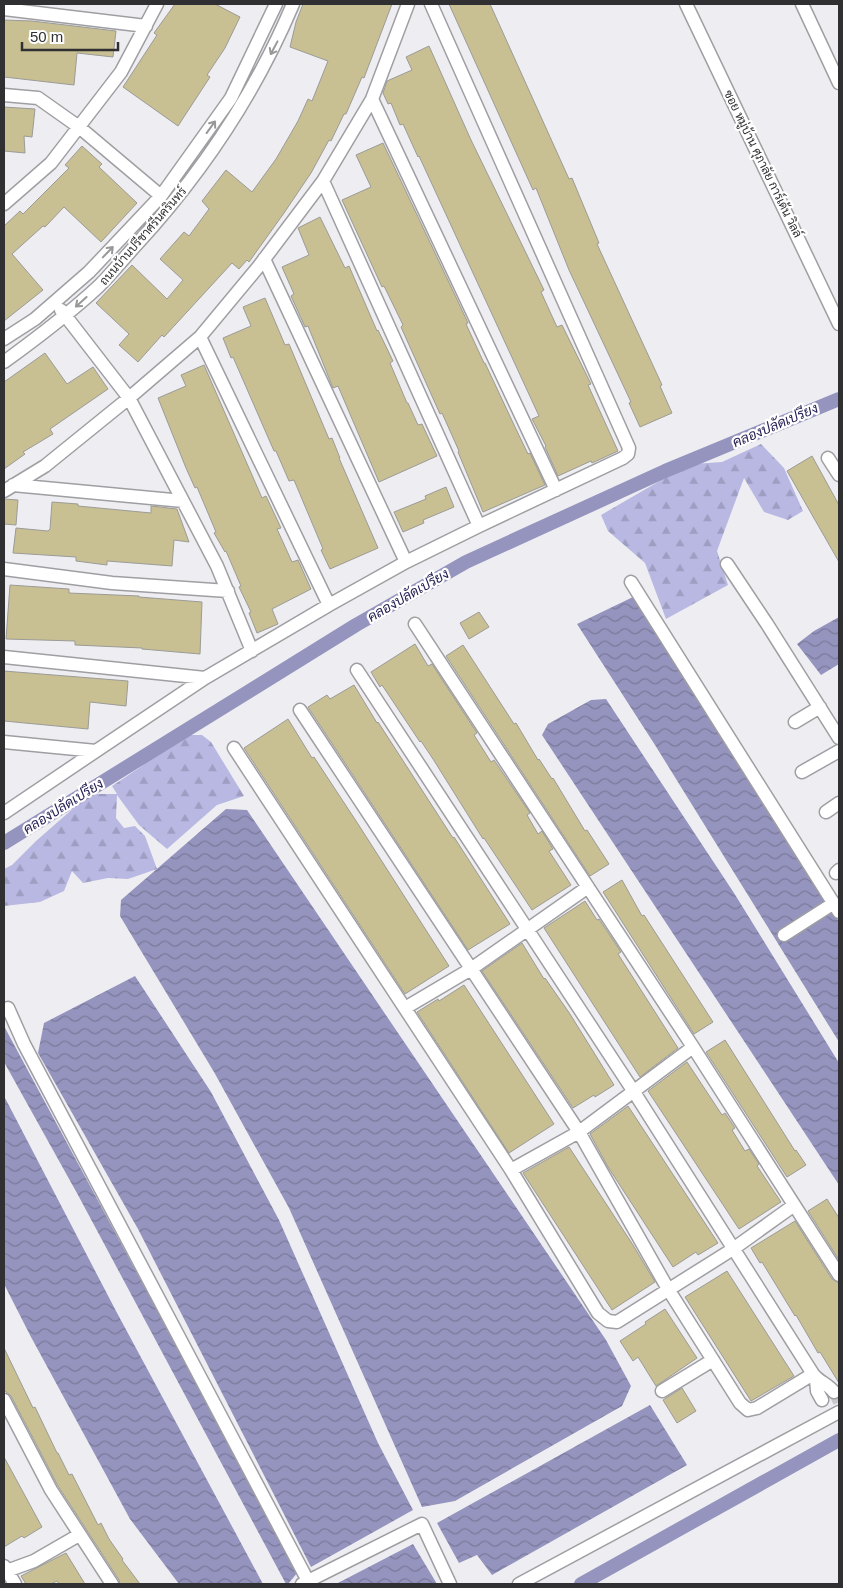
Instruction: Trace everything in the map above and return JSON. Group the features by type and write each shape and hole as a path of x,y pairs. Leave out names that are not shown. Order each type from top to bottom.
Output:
{"street":[{"path":"4,204 10,192 51,163 79,127 121,72 157,4"},
{"name":"ถนนบ้านปรีชาศรีนครินทร์","path":"4,339 35,319 89,272 161,196 231,98 276,4"},
{"name":"ถนนบ้านปรีชาศรีนครินทร์","path":"4,362 65,316 100,285 169,209 211,154 243,105 277,42 293,4"},
{"path":"8,488 45,466 200,337 264,259 323,181 372,99 408,4"},
{"path":"4,813 205,678 329,605 406,562 628,454 629,448 431,4"},
{"name":"ซอย หมู่บ้าน ศุภาลัย การ์เด้น วิลล์","path":"686,4 839,324"},
{"path":"802,4 839,83"},
{"path":"4,9 146,26"},
{"path":"4,95 38,98 79,127 161,196"},
{"path":"372,99 556,490"},
{"path":"323,181 479,526"},
{"path":"264,259 406,562"},
{"path":"55,302 129,398 217,566 252,651"},
{"path":"200,337 329,605"},
{"path":"828,458 839,475"},
{"path":"8,488 183,501"},
{"path":"727,564 839,738"},
{"path":"4,569 112,583 228,591"},
{"path":"631,582 836,907 784,935"},
{"path":"416,624 839,1275"},
{"path":"4,657 205,678"},
{"path":"357,670 634,1092 815,1377 817,1391 830,1410 523,1583"},
{"path":"795,722 820,707"},
{"path":"300,710 579,1132 668,1288 740,1403 748,1410 757,1408 815,1377"},
{"path":"4,742 96,751"},
{"path":"234,748 511,1170 598,1313 608,1321 617,1322 668,1288 733,1249 793,1206"},
{"path":"802,772 839,751"},
{"path":"826,812 839,803"},
{"path":"405,1008 471,969 588,887"},
{"path":"8,1008 24,1044 305,1583 422,1524 450,1584"},
{"path":"511,1170 579,1132 693,1048"},
{"path":"662,1391 713,1360"},
{"path":"815,1377 828,1384 834,1392"},
{"path":"4,1400 51,1490 112,1584"},
{"path":"15,1584 4,1570 34,1561 79,1534"}],"green space":[{"path":"761,444 784,468 803,511 788,520 764,512 744,478 717,551 728,585 666,619 645,563 608,531 601,515 663,479 678,465 722,462"},
{"path":"190,735 202,735 211,742 244,796 217,805 167,849 139,825 117,795 116,818 124,828 135,826 145,836 157,869 128,879 108,878 83,883 72,871 64,891 40,902 4,906 4,869 12,865 76,806 97,794 117,794 112,786 142,766 161,749"}],"water":[{"path":"633,597 747,773 839,922 839,1042 655,745 577,624"},
{"path":"839,617 839,664 821,675 797,644 814,631"},
{"path":"606,699 734,893 839,1063 839,1185 542,735 548,724 591,700"},
{"path":"226,809 247,810 606,1340 631,1386 622,1406 455,1501 422,1507 289,1208 214,1072 120,916 121,900"},
{"path":"135,976 211,1092 279,1220 378,1443 413,1510 311,1567 138,1229 38,1053 44,1023"},
{"path":"4,1026 298,1572 288,1584 286,1584 78,1195 4,1062"},
{"path":"4,1096 116,1311 263,1584 179,1584 130,1519 31,1337 4,1284"},
{"path":"650,1405 687,1465 492,1575 477,1555 459,1563 437,1523"},
{"path":"413,1544 437,1584 336,1584"}],"building":[{"path":"175,4 215,4 240,17 225,48 207,75 210,77 178,126 123,87 157,35 154,33"},
{"path":"303,4 392,4 364,78 362,77 346,114 344,114 331,141 329,140 311,173 284,213 249,262 247,260 239,269 232,263 164,337 162,335 138,362 119,345 129,334 96,303 132,265 167,299 183,280 160,259 184,232 189,236 209,209 202,201 226,170 252,192 276,159 298,121 308,99 312,101 328,61 290,47"},
{"path":"449,4 490,4 569,179 572,178 599,243 597,244 662,385 660,386 672,413 640,427 629,403 631,402 569,270 536,188 533,190"},
{"path":"4,20 32,21 116,31 113,57 77,53 74,85 4,77"},
{"path":"429,46 471,140 544,290 541,292 557,327 562,325 591,384 588,385 618,451 558,476 546,446 532,419 539,416 419,156 403,124 400,125 391,103 388,104 383,93 387,81 412,70 406,57"},
{"path":"4,107 35,109 32,137 24,136 25,153 4,151"},
{"path":"383,143 468,323 466,324 484,363 545,485 483,512 459,451 442,413 440,414 401,327 403,325 384,286 382,287 342,200 371,187 356,155"},
{"path":"82,146 102,164 99,167 137,203 101,242 64,207 45,227 43,226 12,254 43,290 4,321 4,226 20,211 23,214 69,168 65,165"},
{"path":"320,217 345,268 349,266 377,331 393,361 390,363 407,403 418,425 422,424 437,456 379,482 338,386 333,388 308,326 305,327 291,296 294,294 282,267 309,255 298,228"},
{"path":"265,298 285,345 289,344 329,439 332,438 378,548 330,569 294,480 289,481 276,451 274,451 223,338 251,326 243,307"},
{"path":"45,353 67,384 93,367 108,389 50,429 53,434 23,452 25,454 4,469 4,382"},
{"path":"204,365 262,498 266,496 281,528 277,529 292,562 298,560 311,589 272,609 278,624 257,633 249,613 251,612 239,587 241,586 226,551 214,533 216,532 197,487 195,488 186,468 158,398 186,386 181,375"},
{"path":"812,456 839,505 839,562 787,471"},
{"path":"446,487 454,507 423,520 424,523 403,532 394,512 426,499 425,496"},
{"path":"4,499 18,500 16,525 4,524"},
{"path":"52,502 151,513 151,506 177,509 189,542 174,540 172,566 107,561 107,565 76,561 76,557 13,553 16,528 48,531 50,529"},
{"path":"10,585 69,589 69,593 139,596 202,602 200,654 142,648 75,645 75,641 6,639"},
{"path":"479,612 489,627 469,639 460,623"},
{"path":"415,644 428,666 432,664 477,733 474,735 491,762 494,760 530,813 527,815 538,834 542,831 553,849 549,851 571,885 532,910 483,839 421,741 382,685 380,687 371,672"},
{"path":"463,645 514,724 516,723 538,760 553,778 585,831 587,830 609,864 590,876 446,656"},
{"path":"4,671 128,681 126,706 90,702 88,729 4,721"},
{"path":"354,685 377,723 510,924 468,950 308,707 327,695 330,699"},
{"path":"288,719 449,966 405,994 244,748"},
{"path":"622,880 642,916 644,915 713,1022 694,1034 603,892"},
{"path":"585,901 621,952 618,954 678,1048 640,1077 544,928"},
{"path":"522,943 544,979 570,1014 614,1085 573,1108 482,971"},
{"path":"464,985 554,1124 509,1153 417,1012"},
{"path":"725,1040 795,1151 806,1165 787,1177 706,1052"},
{"path":"687,1062 722,1115 725,1113 735,1128 732,1130 745,1151 749,1149 759,1164 757,1166 781,1202 739,1229 648,1091"},
{"path":"628,1106 718,1243 698,1255 696,1252 673,1267 608,1167 590,1134"},
{"path":"569,1147 655,1282 612,1310 523,1173"},
{"path":"827,1199 839,1218 839,1260 808,1211"},
{"path":"795,1221 832,1279 839,1283 839,1383 820,1352 818,1353 762,1262 760,1263 751,1248"},
{"path":"727,1271 794,1376 751,1401 685,1297"},
{"path":"665,1309 697,1358 656,1386 638,1357 633,1361 620,1341"},
{"path":"4,1348 33,1408 35,1407 69,1475 72,1474 98,1525 101,1523 122,1560 140,1584 120,1584 58,1486 11,1396 4,1390"},
{"path":"682,1388 696,1411 677,1423 663,1400"},
{"path":"4,1457 42,1527 4,1547"},
{"path":"66,1553 85,1584 59,1584 57,1581 51,1584 26,1584 21,1576"}],"waterway":[{"name":"คลองปลัดเปรียง","path":"4,843 356,625 466,562 665,471 839,399"},
{"path":"581,1584 839,1440"}],"tunnel":[{"path":"834,1392 839,1402"}]}
